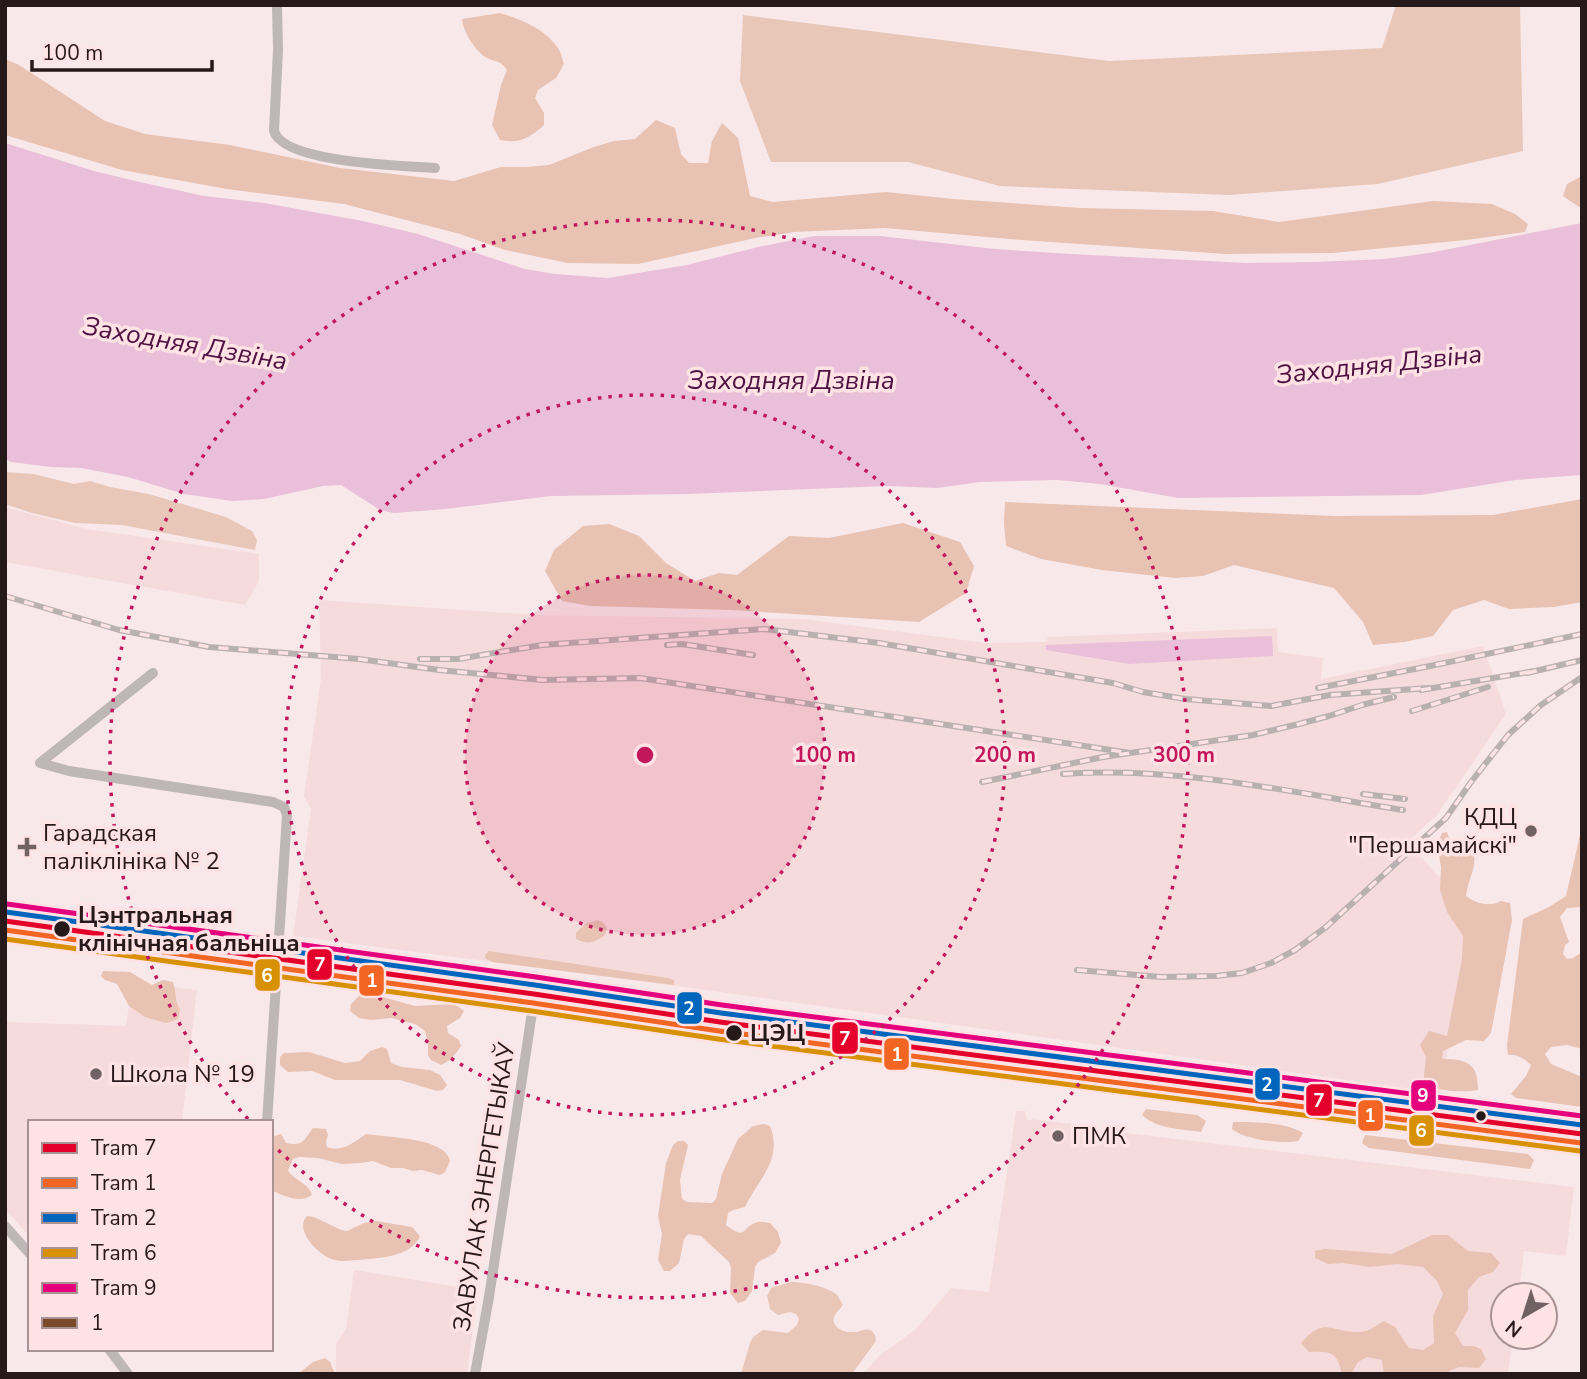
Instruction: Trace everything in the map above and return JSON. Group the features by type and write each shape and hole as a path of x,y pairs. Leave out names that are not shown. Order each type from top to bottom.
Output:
{"main road":[{"path":"5,916 1582,1129"},
{"path":"5,936 1582,1147"}],"street":[{"path":"276,5 276,138 287,146 313,155 435,168"},
{"path":"153,673 40,763 69,771 273,802 284,807 287,816 267,1120"},
{"name":"ЗАВУЛАК ЭНЕРГЕТЫКАЎ","path":"475,1374 536,986"},
{"path":"671,1026 674,1005"},
{"path":"1315,1111 1318,1095"},
{"path":"1487,1134 1489,1117"},
{"path":"5,1226 28,1252"},
{"path":"111,1351 128,1374"}],"shaded area":[{"path":"1396,5 1520,5 1523,151 1378,184 1229,195 1000,186 908,162 771,162 740,81 743,15 1109,61 1382,48"},
{"path":"500,13 524,22 546,35 559,50 564,64 556,78 538,90 535,98 544,113 544,125 529,137 513,141 500,140 492,125 507,70 479,51 467,35 462,19"},
{"path":"5,59 19,65 105,121 145,134 230,145 340,168 454,181 501,167 549,165 594,147 635,139 656,120 675,128 681,154 689,163 708,163 712,141 722,123 738,138 750,196 773,202 886,192 1081,208 1213,211 1279,222 1433,201 1492,204 1515,214 1528,224 1525,232 1466,240 1333,253 1225,254 885,228 794,232 638,264 568,263 505,250 460,234 344,204 227,189 122,170 5,135"},
{"path":"1582,176 1582,209 1563,196 1567,184"},
{"path":"5,472 33,474 74,484 90,481 149,494 226,517 252,531 257,540 255,550 122,525 75,523 32,513 5,504"},
{"path":"1582,499 1582,602 1554,607 1509,609 1484,600 1453,610 1433,636 1373,645 1363,622 1334,588 1234,565 1203,576 1175,578 1102,570 1041,559 1006,546 1004,523 1005,502 1334,516 1493,515"},
{"path":"5,507 87,529 259,554 259,581 245,605 5,562"},
{"path":"903,523 960,542 974,566 966,593 919,622 731,610 590,606 562,601 545,571 554,550 583,526 609,524 639,536 666,563 695,581 719,573 737,575 789,536 829,538"},
{"path":"319,600 536,615 804,619 986,643 1046,642 1048,637 1277,628 1278,652 1323,658 1321,679 1483,646 1506,714 1437,815 1407,842 1472,912 1440,1093 691,988 293,936 311,809 304,796 321,678"},
{"path":"1582,826 1582,907 1567,908 1560,917 1569,942 1565,945 1563,954 1567,959 1582,952 1582,1049 1567,1045 1551,1047 1545,1054 1551,1064 1582,1077 1582,1107 1516,1098 1511,1094 1526,1076 1531,1065 1521,1057 1508,1055 1507,1045 1523,919 1566,896"},
{"path":"1447,832 1451,843 1473,849 1474,867 1466,896 1483,904 1501,901 1510,903 1512,920 1491,1033 1484,1041 1466,1040 1443,1051 1442,1059 1458,1060 1473,1068 1478,1090 1472,1091 1442,1090 1423,1084 1426,1057 1420,1045 1429,1031 1447,1036 1462,959 1463,936 1447,912 1440,890 1441,867 1437,844 1442,833"},
{"path":"597,920 603,922 607,928 605,935 591,942 576,939 576,933 585,924"},
{"path":"489,951 668,978 674,980 674,985 492,962 486,959 485,955"},
{"path":"103,971 130,972 152,985 163,980 173,982 180,1010 178,1019 166,1023 145,1017 129,1006 117,984 101,976"},
{"name":"Школа № 19","path":"132,983 197,990 182,1120 28,1120 28,1235 5,1209 5,1022 126,1026"},
{"path":"372,994 415,1006 454,1004 464,1011 460,1018 447,1026 448,1033 459,1040 461,1046 453,1057 441,1065 431,1060 425,1031 415,1024 391,1018 359,1018 350,1011 351,1004 359,996"},
{"path":"382,1047 387,1049 391,1063 430,1070 440,1075 447,1085 443,1090 437,1091 400,1080 335,1080 312,1071 288,1072 280,1065 280,1057 284,1053 309,1052 345,1063 360,1061 370,1051"},
{"path":"1146,1109 1197,1115 1206,1121 1201,1132 1170,1128 1148,1120 1142,1115"},
{"path":"1016,1111 1025,1111 1027,1120 1574,1187 1566,1256 1524,1251 1521,1281 1489,1281 1489,1351 1511,1351 1508,1374 863,1374 879,1356 916,1329 951,1288 989,1292"},
{"path":"1233,1122 1279,1125 1303,1133 1298,1141 1264,1140 1238,1133 1232,1129"},
{"path":"753,1126 770,1126 774,1149 768,1168 745,1207 728,1213 726,1225 741,1233 758,1222 770,1223 778,1232 781,1243 775,1253 758,1262 752,1291 745,1301 738,1303 730,1293 729,1262 701,1236 688,1234 684,1239 679,1263 670,1271 664,1271 658,1260 662,1234 658,1216 666,1163 673,1145 684,1141 688,1145 680,1180 682,1199 687,1202 712,1203 716,1199 722,1174 738,1139"},
{"path":"313,1128 326,1129 327,1147 338,1149 366,1134 414,1140 441,1149 450,1161 445,1172 440,1175 422,1170 391,1168 373,1161 342,1164 299,1157 293,1159 288,1170 312,1195 297,1199 273,1191 273,1138 281,1134 286,1143 292,1144 305,1139"},
{"path":"1365,1135 1528,1154 1534,1160 1530,1169 1369,1148 1362,1143"},
{"path":"307,1216 341,1230 347,1231 376,1221 412,1227 420,1236 416,1243 401,1253 338,1261 322,1254 310,1242 303,1228"},
{"path":"1432,1235 1448,1235 1468,1251 1491,1253 1500,1263 1493,1272 1479,1277 1468,1290 1468,1310 1455,1333 1463,1346 1481,1349 1486,1359 1479,1368 1459,1367 1449,1371 1449,1374 1384,1374 1382,1360 1367,1357 1358,1362 1351,1374 1342,1374 1338,1361 1332,1354 1309,1352 1301,1343 1322,1328 1361,1332 1384,1321 1395,1327 1409,1348 1423,1350 1434,1343 1433,1316 1443,1294 1437,1281 1423,1267 1397,1264 1370,1267 1328,1264 1315,1258 1315,1251 1325,1249 1392,1254"},
{"path":"354,1270 478,1290 467,1374 336,1374 336,1344 346,1329"},
{"path":"791,1282 821,1287 838,1295 843,1305 834,1319 836,1326 849,1332 871,1330 875,1335 876,1341 852,1374 741,1374 753,1337 763,1330 788,1333 797,1325 799,1319 796,1314 790,1312 778,1315 770,1309 767,1296 771,1288"},
{"path":"325,1358 330,1362 335,1374 298,1374 313,1362"}],"water":[{"name":"Заходняя Дзвіна","path":"5,143 94,171 140,182 204,196 264,203 363,221 418,234 525,269 608,278 687,265 814,236 880,236 995,249 1071,254 1246,263 1315,262 1385,259 1429,253 1582,223 1582,475 1515,480 1421,495 1178,498 1100,484 1057,480 979,482 938,488 886,486 551,496 394,513 380,510 341,485 323,486 264,499 232,501 184,494 128,477 81,468 11,462 5,459"},
{"path":"1272,636 1273,656 1129,664 1046,650 1046,645"}],"railway":[{"path":"5,596 119,630 209,647 359,659 543,680 640,678 1130,753"},
{"path":"420,659 458,659 542,645 764,629 879,643 1113,683 1143,692 1185,699 1271,706 1330,695 1429,688"},
{"path":"1318,688 1582,634"},
{"path":"667,645 682,644 753,655"},
{"path":"1527,673 1582,660"},
{"path":"1421,690 1535,671"},
{"path":"1077,970 1161,977 1216,976 1242,973 1271,963 1295,950 1326,927 1446,818 1508,735 1541,705 1582,677"},
{"path":"1412,711 1488,687"},
{"path":"982,782 1103,757 1253,735 1394,697"},
{"path":"1063,774 1191,777 1403,810"},
{"path":"1363,794 1405,799"}],"tram line":[{"name":"9","path":"7,904 722,1005 1582,1116"},
{"name":"2","path":"6,912 721,1013 1582,1125"},
{"name":"7","path":"5,921 720,1022 1582,1134"},
{"name":"1","path":"5,930 719,1031 1581,1143"},
{"name":"6","path":"5,939 718,1039 1580,1151"}],"transit line":[{"name":"1","path":"5,916 1582,1129"}],"place":[{"name":"КДЦ \"Першамайскі\"","path":"1531,831"},
{"name":"Гарадская паліклініка № 2","path":"27,847"},
{"name":"Цэнтральная клінічная бальніца","path":"62,929"},
{"name":"ЦЭЦ","path":"734,1033"},
{"name":"Школа № 19","path":"96,1074"},
{"name":"ПМК","path":"1058,1136"}]}
